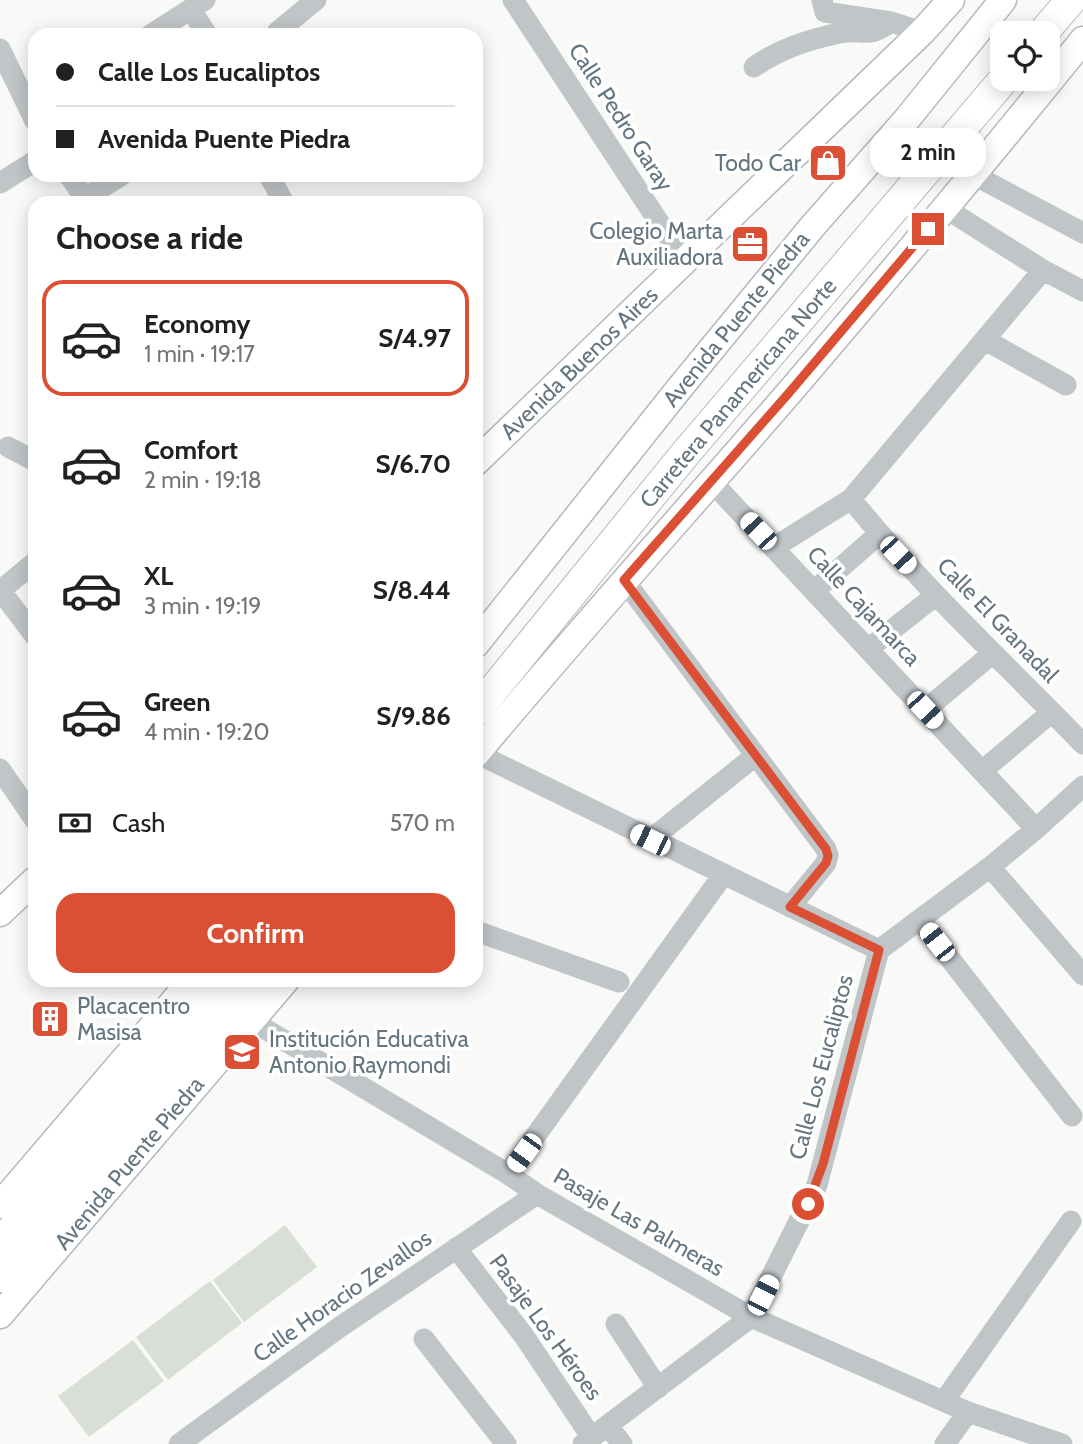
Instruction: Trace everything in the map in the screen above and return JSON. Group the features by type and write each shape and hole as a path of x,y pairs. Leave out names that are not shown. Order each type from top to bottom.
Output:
{"highway":[{"path":"1032,21 1050,0"},
{"path":"1053,21 1071,0"},
{"name":"Carretera Panamericana Norte","path":"483,673 990,71"},
{"name":"Carretera Panamericana Norte","path":"483,702 685,454 994,91"},
{"path":"0,1244 217,987"},
{"path":"0,1277 247,987"}],"main road":[{"name":"Avenida Buenos Aires","path":"483,454 922,32 951,0"},
{"name":"Avenida Puente Piedra","path":"483,635 708,353 812,227 907,119 1003,0"},
{"path":"483,746 974,175 1083,40"},
{"path":"0,913 28,887"},
{"path":"0,1205 186,987"},
{"name":"Avenida Puente Piedra","path":"0,1315 280,987"}],"street":[{"path":"282,28 316,0"},
{"name":"Calle Pedro Garay","path":"513,0 685,262"},
{"path":"825,4 922,32"},
{"path":"161,28 198,5 205,28"},
{"path":"754,67 773,54 792,47 842,32 877,33 891,22"},
{"path":"0,49 28,104"},
{"path":"0,183 28,165"},
{"path":"974,175 1083,233"},
{"path":"93,196 112,182"},
{"path":"945,208 1043,270 1083,291"},
{"path":"773,548 851,499 1043,270"},
{"path":"985,340 1066,385"},
{"path":"8,447 28,457"},
{"name":"Calle Cajamarca","path":"711,481 1037,829"},
{"name":"Calle El Granadal","path":"851,499 879,534 936,595 1083,744"},
{"path":"814,591 879,534"},
{"path":"28,568 0,590 28,627"},
{"path":"624,580 826,849 826,863 790,907"},
{"path":"868,649 936,595"},
{"path":"925,710 992,654"},
{"path":"982,771 1052,712"},
{"path":"650,840 755,755"},
{"path":"483,757 879,950 990,867 1037,829 1083,786"},
{"path":"0,769 28,810"},
{"path":"990,867 1083,975"},
{"path":"508,1174 723,875"},
{"path":"920,920 1072,1116"},
{"path":"483,933 619,982"},
{"name":"Calle Los Eucaliptos","path":"594,1436 751,1317 817,1185 879,950"},
{"name":"Pasaje Las Palmeras","path":"250,1020 537,1194 751,1317 968,1412 1062,1444"},
{"name":"Calle Horacio Zevallos","path":"179,1444 340,1327 537,1194"},
{"path":"944,1401 1071,1221"},
{"name":"Pasaje Los Héroes","path":"456,1248 524,1336 594,1436 622,1444"},
{"path":"616,1324 658,1388"},
{"path":"424,1339 506,1444"},
{"path":"945,1444 968,1412"}],"shaded area":[{"path":"285,1225 317,1267 244,1322 213,1280"},
{"path":"210,1281 242,1323 168,1380 136,1337"},
{"path":"133,1340 164,1381 89,1437 58,1396"}],"place":[{"name":"Todo Car","path":"828,163"},
{"name":"Colegio Marta Auxiliadora","path":"750,244"},
{"name":"Placacentro Masisa","path":"50,1019"},
{"name":"Institución Educativa Antonio Raymondi","path":"242,1052"}],"route":[{"path":"808,1204 823,1164 879,950 790,907 826,863 826,849 624,580 788,394 928,229"}]}
